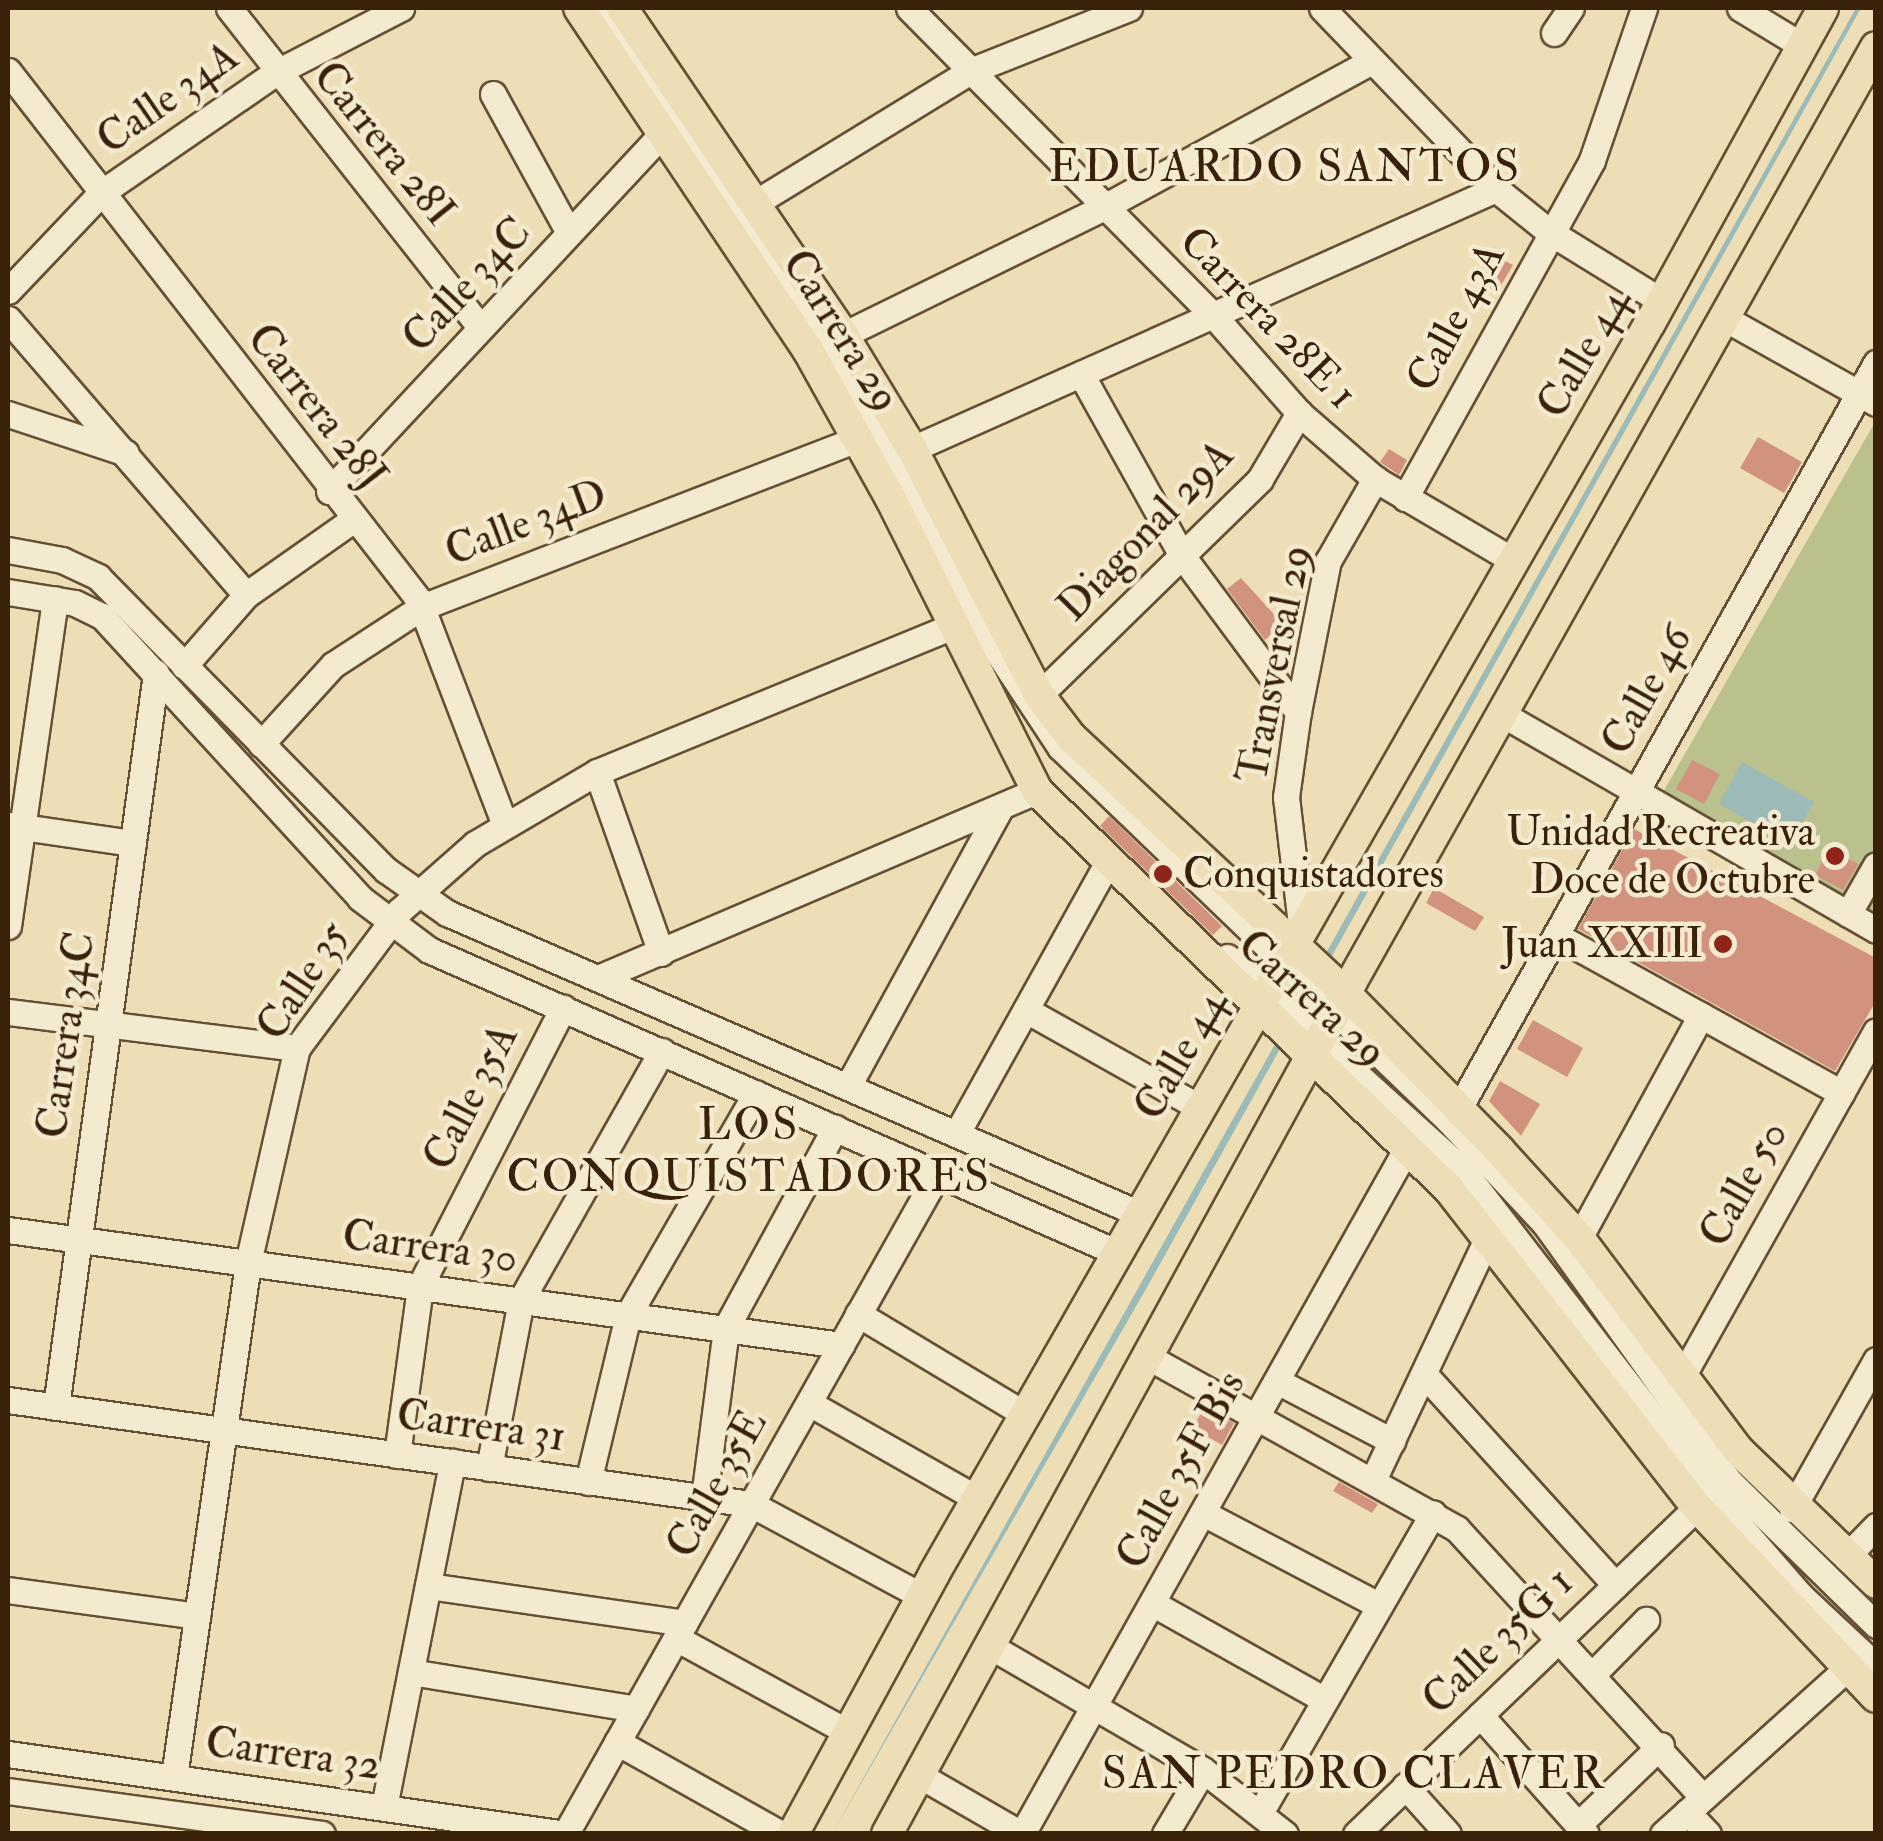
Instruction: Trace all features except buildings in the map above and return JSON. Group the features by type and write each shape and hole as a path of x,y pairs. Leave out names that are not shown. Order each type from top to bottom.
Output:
{"main road":[{"name":"Carrera 29","path":"579,8 859,438 962,619 1037,791 1107,864 1281,975 1326,1024 1460,1108 1579,1238 1683,1375 1792,1508 1876,1583"},
{"name":"Carrera 29","path":"622,8 755,202 912,449 1038,696 1326,1024 1408,1146 1488,1234 1697,1506 1860,1668 1876,1697"},
{"name":"Calle 44","path":"793,1834 922,1596 1199,1107 1281,975 1663,302 1823,8"},
{"path":"886,1834 1150,1358 1326,1024 1876,47"}],"street":[{"name":"Carrera 28I","path":"229,8 275,73 481,328"},
{"name":"Calle 34A","path":"8,291 101,192 275,73 401,8"},
{"path":"601,8 842,367 962,619 1053,792 1281,975"},
{"name":"Carrera 28E 1","path":"909,8 1213,316 1298,412 1375,478 1514,562"},
{"path":"755,202 970,71 1129,8"},
{"path":"1322,8 1496,190 1548,231 1663,302"},
{"path":"1554,33 1571,8"},
{"name":"Calle 43A","path":"1405,498 1548,231 1592,160 1644,8"},
{"path":"1740,8 1801,45"},
{"path":"843,336 1104,207 1372,61"},
{"name":"Carrera 28J","path":"8,71 422,607 505,825"},
{"path":"493,94 569,234"},
{"name":"Calle 34C","path":"329,491 663,133"},
{"path":"912,449 1496,190"},
{"path":"1724,318 1867,398"},
{"path":"8,319 130,454 246,596"},
{"name":"Calle 46","path":"1460,1108 1636,792 1867,398 1876,362"},
{"path":"1081,374 1183,556 1298,712"},
{"name":"Diagonal 29A","path":"1038,696 1260,479 1298,412"},
{"path":"8,414 130,454"},
{"name":"Calle 34D","path":"261,744 334,666 422,607 859,438"},
{"name":"Transversal 29","path":"1281,975 1286,797 1298,712 1328,561 1375,478"},
{"path":"184,666 246,596 354,519"},
{"path":"8,550 89,571 386,870 448,913 1140,1214"},
{"path":"8,592 55,599 102,616 360,898 388,924 429,950 1118,1253"},
{"path":"8,926 15,826 55,599"},
{"path":"962,619 1060,747 1281,975"},
{"name":"Calle 35","path":"174,1777 248,1262 297,1048 388,924 417,892 505,825 598,772 962,619"},
{"name":"Carrera 34C","path":"56,1407 156,674"},
{"path":"1502,714 1876,930"},
{"path":"598,772 661,954"},
{"path":"598,978 1037,791"},
{"path":"848,1086 1001,807"},
{"path":"15,826 132,843"},
{"path":"957,1133 1107,864"},
{"path":"1848,914 1876,864"},
{"path":"360,898 376,903 390,893 386,870"},
{"path":"429,950 421,928 431,915 448,913"},
{"path":"1557,936 1841,1092"},
{"name":"Calle 35A","path":"397,1455 420,1286 563,1008"},
{"path":"1026,1010 1199,1107"},
{"path":"8,1012 297,1048"},
{"path":"1579,1238 1701,1015"},
{"path":"1326,1024 1448,1121 1545,1224 1729,1482 1876,1625"},
{"path":"1326,1024 1464,1170 1713,1495 1860,1668 1663,1834"},
{"name":"Calle 50","path":"1683,1375 1876,1032"},
{"path":"489,1468 520,1300 662,1051"},
{"path":"588,1482 628,1315 756,1093"},
{"path":"704,1498 726,1328 836,1128"},
{"name":"Calle 35F Bis","path":"1022,1834 1408,1146"},
{"name":"Calle 35E","path":"566,1834 938,1173"},
{"path":"1077,1234 1097,1220 1097,1195"},
{"name":"Carrera 30","path":"8,1230 841,1344"},
{"path":"1374,1480 1488,1234"},
{"path":"858,1314 1026,1414"},
{"path":"1150,1358 1427,1509 1456,1530 1661,1745 1708,1834"},
{"path":"1792,1508 1876,1360"},
{"path":"1424,1374 1615,1585"},
{"path":"1276,1381 1391,1445 1427,1509"},
{"name":"Carrera 31","path":"8,1400 751,1504 922,1596"},
{"path":"809,1402 978,1499"},
{"path":"384,1807 452,1462"},
{"name":"Calle 35G 1","path":"1356,1834 1697,1506"},
{"path":"1260,1812 1427,1509"},
{"path":"1203,1512 1376,1604"},
{"path":"1846,1557 1876,1526"},
{"path":"428,1586 680,1630 848,1732"},
{"path":"8,1590 197,1616"},
{"path":"1152,1603 1321,1698"},
{"path":"1593,1674 1646,1620"},
{"path":"990,1646 1203,1770 1285,1834"},
{"path":"411,1672 636,1709"},
{"path":"1480,1714 1582,1829 1661,1745"},
{"path":"617,1742 780,1834"},
{"name":"Carrera 32","path":"8,1754 566,1834"},
{"path":"1165,1834 1203,1770"},
{"path":"919,1775 1022,1834"},
{"path":"1405,1786 1448,1834"},
{"name":"Carrera 32","path":"8,1791 159,1822 322,1834"}],"green space":[{"path":"1875,422 1875,913 1663,792"}],"water":[{"path":"1856,8 1861,8 1146,1289 832,1834"},
{"path":"1742,762 1814,802 1791,844 1719,804"}],"place":[{"name":"Unidad Recreativa Doce de Octubre","path":"1835,856"},
{"name":"Conquistadores","path":"1163,874"},
{"name":"Juan XXIII","path":"1723,944"}],"district":[{"name":"EDUARDO SANTOS","path":"1285,168"},
{"name":"LOS CONQUISTADORES","path":"749,1152"},
{"name":"SAN PEDRO CLAVER","path":"1354,1775"}]}
